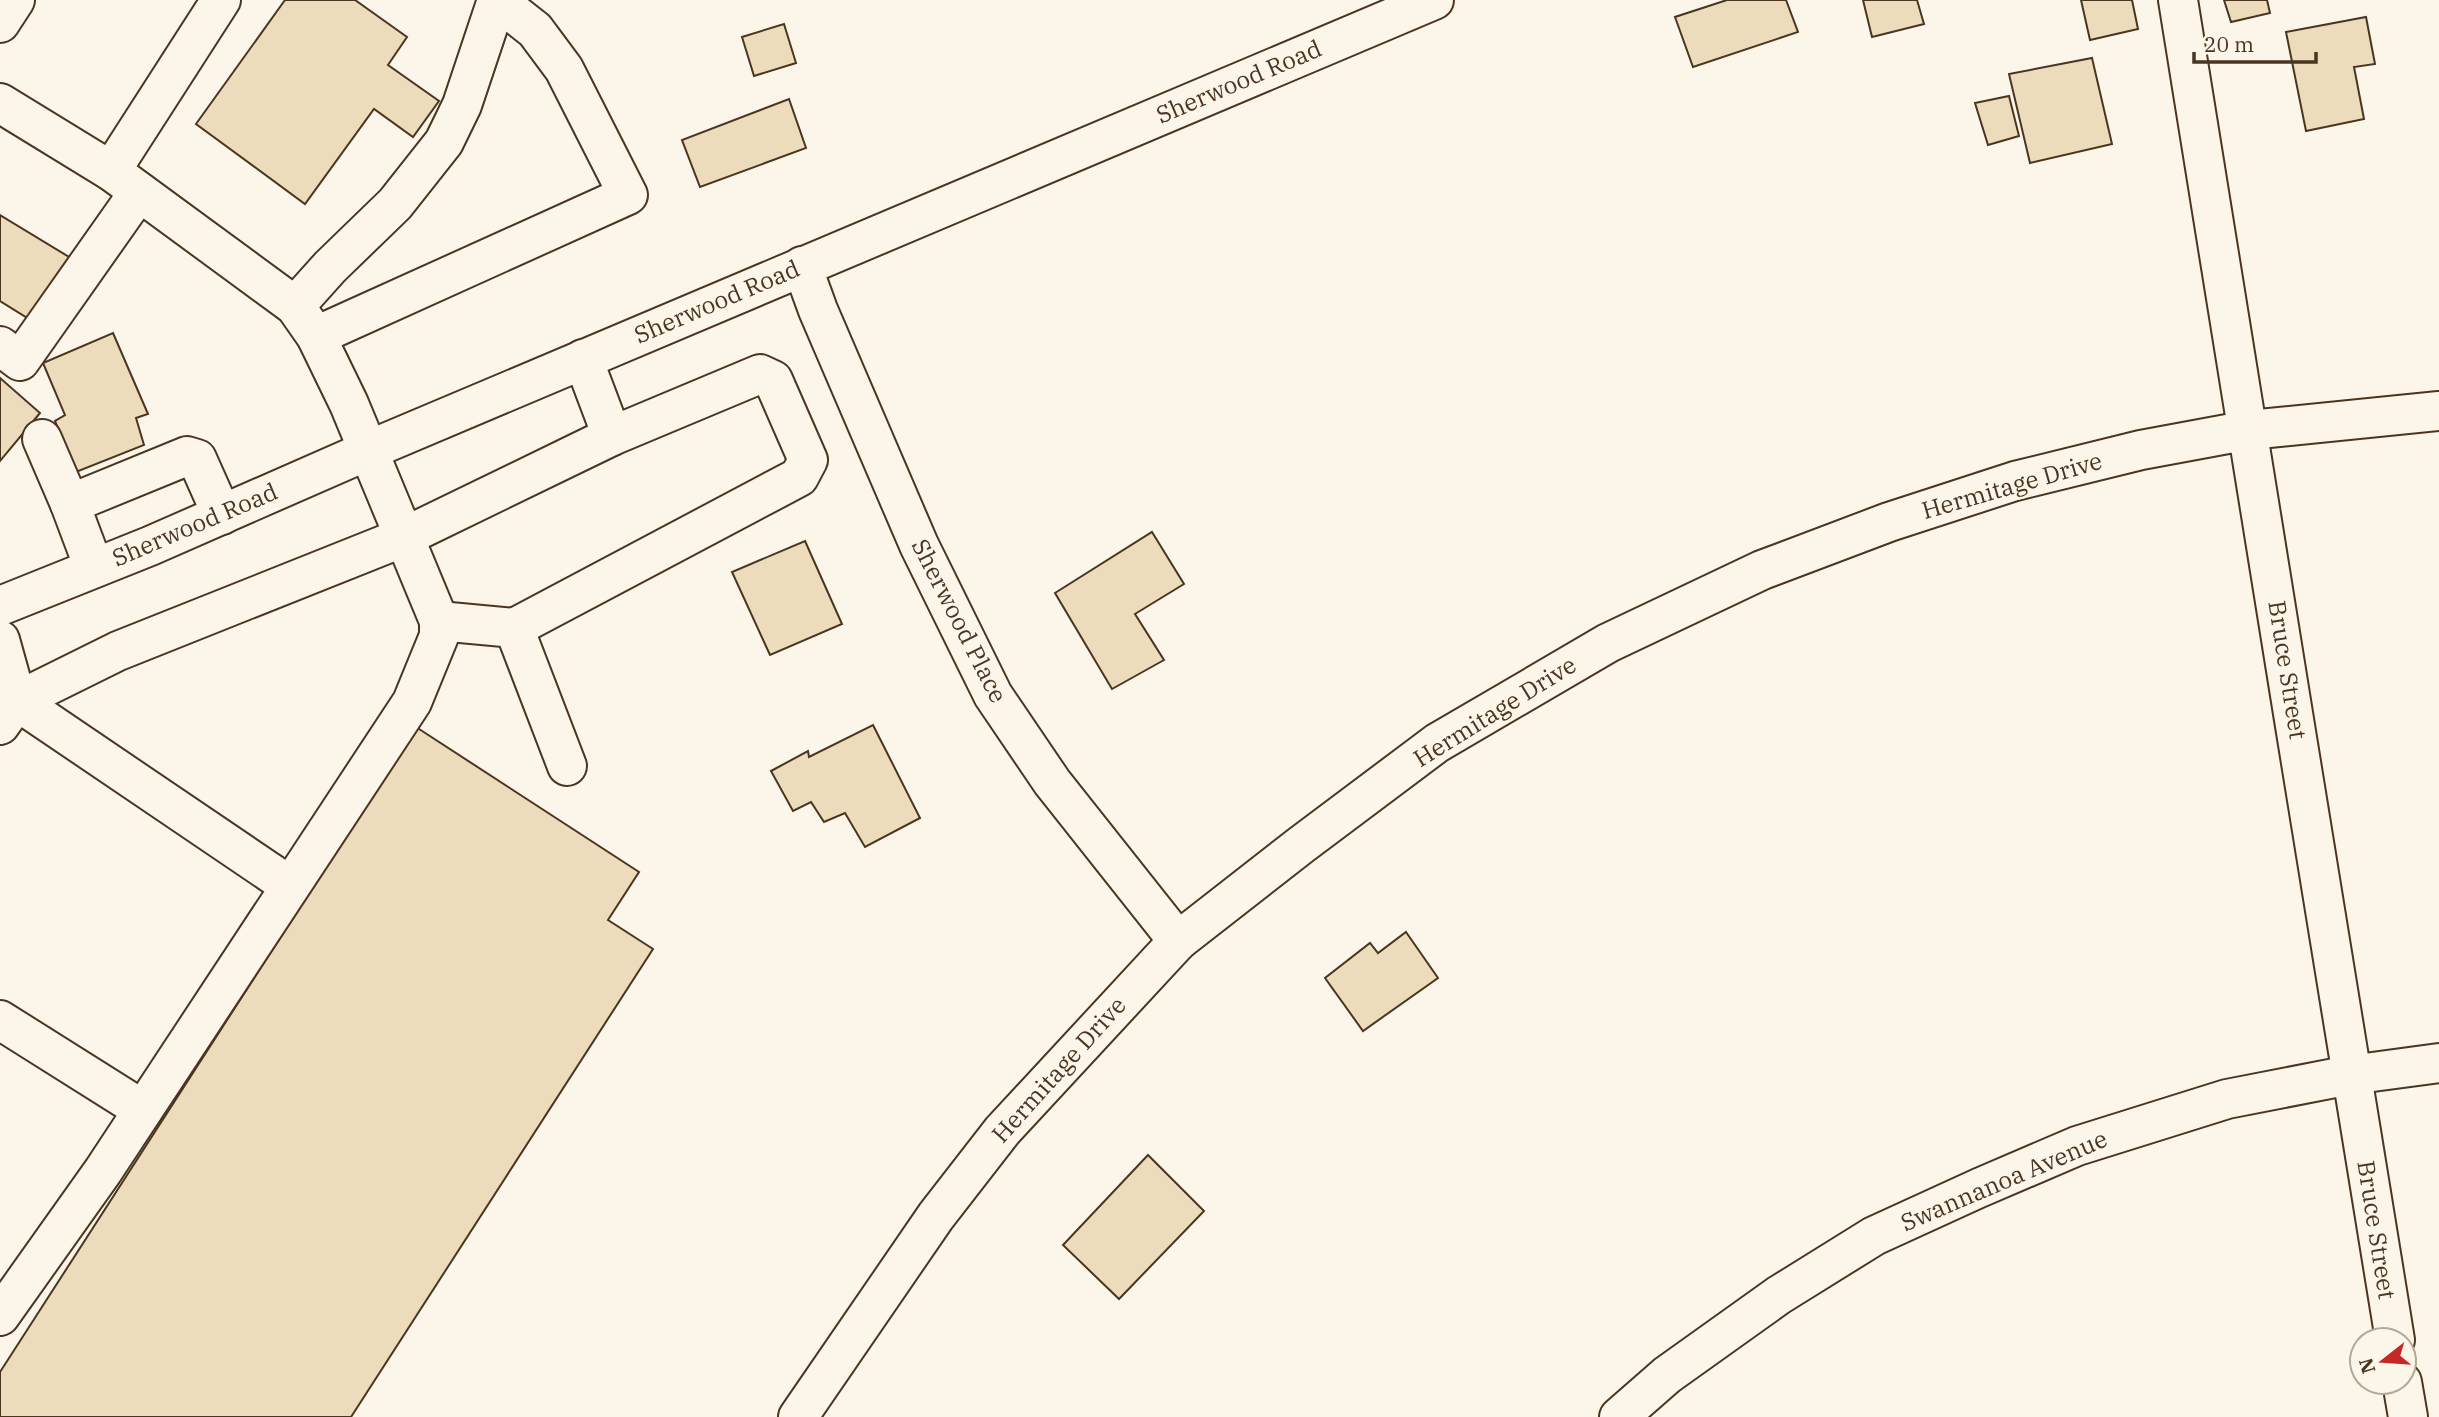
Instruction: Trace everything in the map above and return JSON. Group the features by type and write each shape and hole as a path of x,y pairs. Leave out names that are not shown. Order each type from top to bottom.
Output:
{"street":[{"path":"0,23 15,0"},
{"path":"0,346 20,361 125,182 221,0"},
{"path":"497,0 535,30 564,69 628,195 306,321 330,267 394,204 444,142 462,105 497,0"},
{"name":"Sherwood Road","path":"0,606 1434,0"},
{"name":"Bruce Street","path":"2178,0 2393,1326"},
{"path":"0,103 125,182 306,321 369,450 439,621 439,636 412,702 103,1171 0,1316"},
{"name":"Sherwood Place","path":"802,266 818,310 919,545 993,695 1052,782 1178,941"},
{"path":"583,359 612,436"},
{"path":"8,713 118,652 404,537 612,436 760,374 773,380 808,460 799,477 514,628 439,621"},
{"name":"Hermitage Drive","path":"798,1417 936,1216 1002,1132 1178,941 1437,743 1620,638 1762,570 1902,518 2015,481 2141,450 2249,430 2439,411"},
{"path":"42,439 71,504 94,568"},
{"path":"71,504 187,456 197,459 222,514"},
{"path":"514,628 567,766"},
{"path":"0,640 8,713"},
{"path":"8,713 290,886"},
{"path":"0,1020 143,1110"},
{"name":"Swannanoa Avenue","path":"1619,1417 1667,1375 1779,1296 1885,1231 2077,1146 2227,1099 2350,1075 2439,1063"},
{"path":"2404,1396 2407,1417"}],"building":[{"path":"285,0 355,0 407,37 388,65 439,101 413,137 374,109 305,204 196,124"},
{"path":"1727,0 1786,0 1798,32 1693,67 1675,17"},
{"path":"1863,0 1917,0 1924,24 1872,37"},
{"path":"2081,0 2132,0 2138,29 2090,40"},
{"path":"2224,0 2267,0 2270,13 2231,22"},
{"path":"2366,17 2375,64 2354,67 2364,119 2306,131 2286,32"},
{"path":"784,24 796,63 754,76 742,37"},
{"path":"2092,58 2112,144 2030,163 2009,74"},
{"path":"2009,96 2019,136 1988,145 1975,103"},
{"path":"789,99 806,148 700,187 682,140"},
{"path":"0,215 79,263 42,327 0,301"},
{"path":"113,333 148,414 136,418 144,445 76,472 55,421 65,415 43,363"},
{"path":"0,378 40,413 0,461"},
{"path":"1152,532 1184,584 1135,614 1164,660 1112,689 1055,593"},
{"path":"805,541 842,624 770,655 732,572"},
{"path":"873,725 920,818 865,847 845,813 824,822 811,802 793,811 771,771 808,751 809,757"},
{"path":"416,727 639,872 608,920 653,949 351,1417 0,1417 0,1372"},
{"path":"1406,932 1438,978 1363,1031 1325,978 1370,943 1378,953"},
{"path":"1148,1155 1204,1211 1119,1299 1063,1245"}]}
